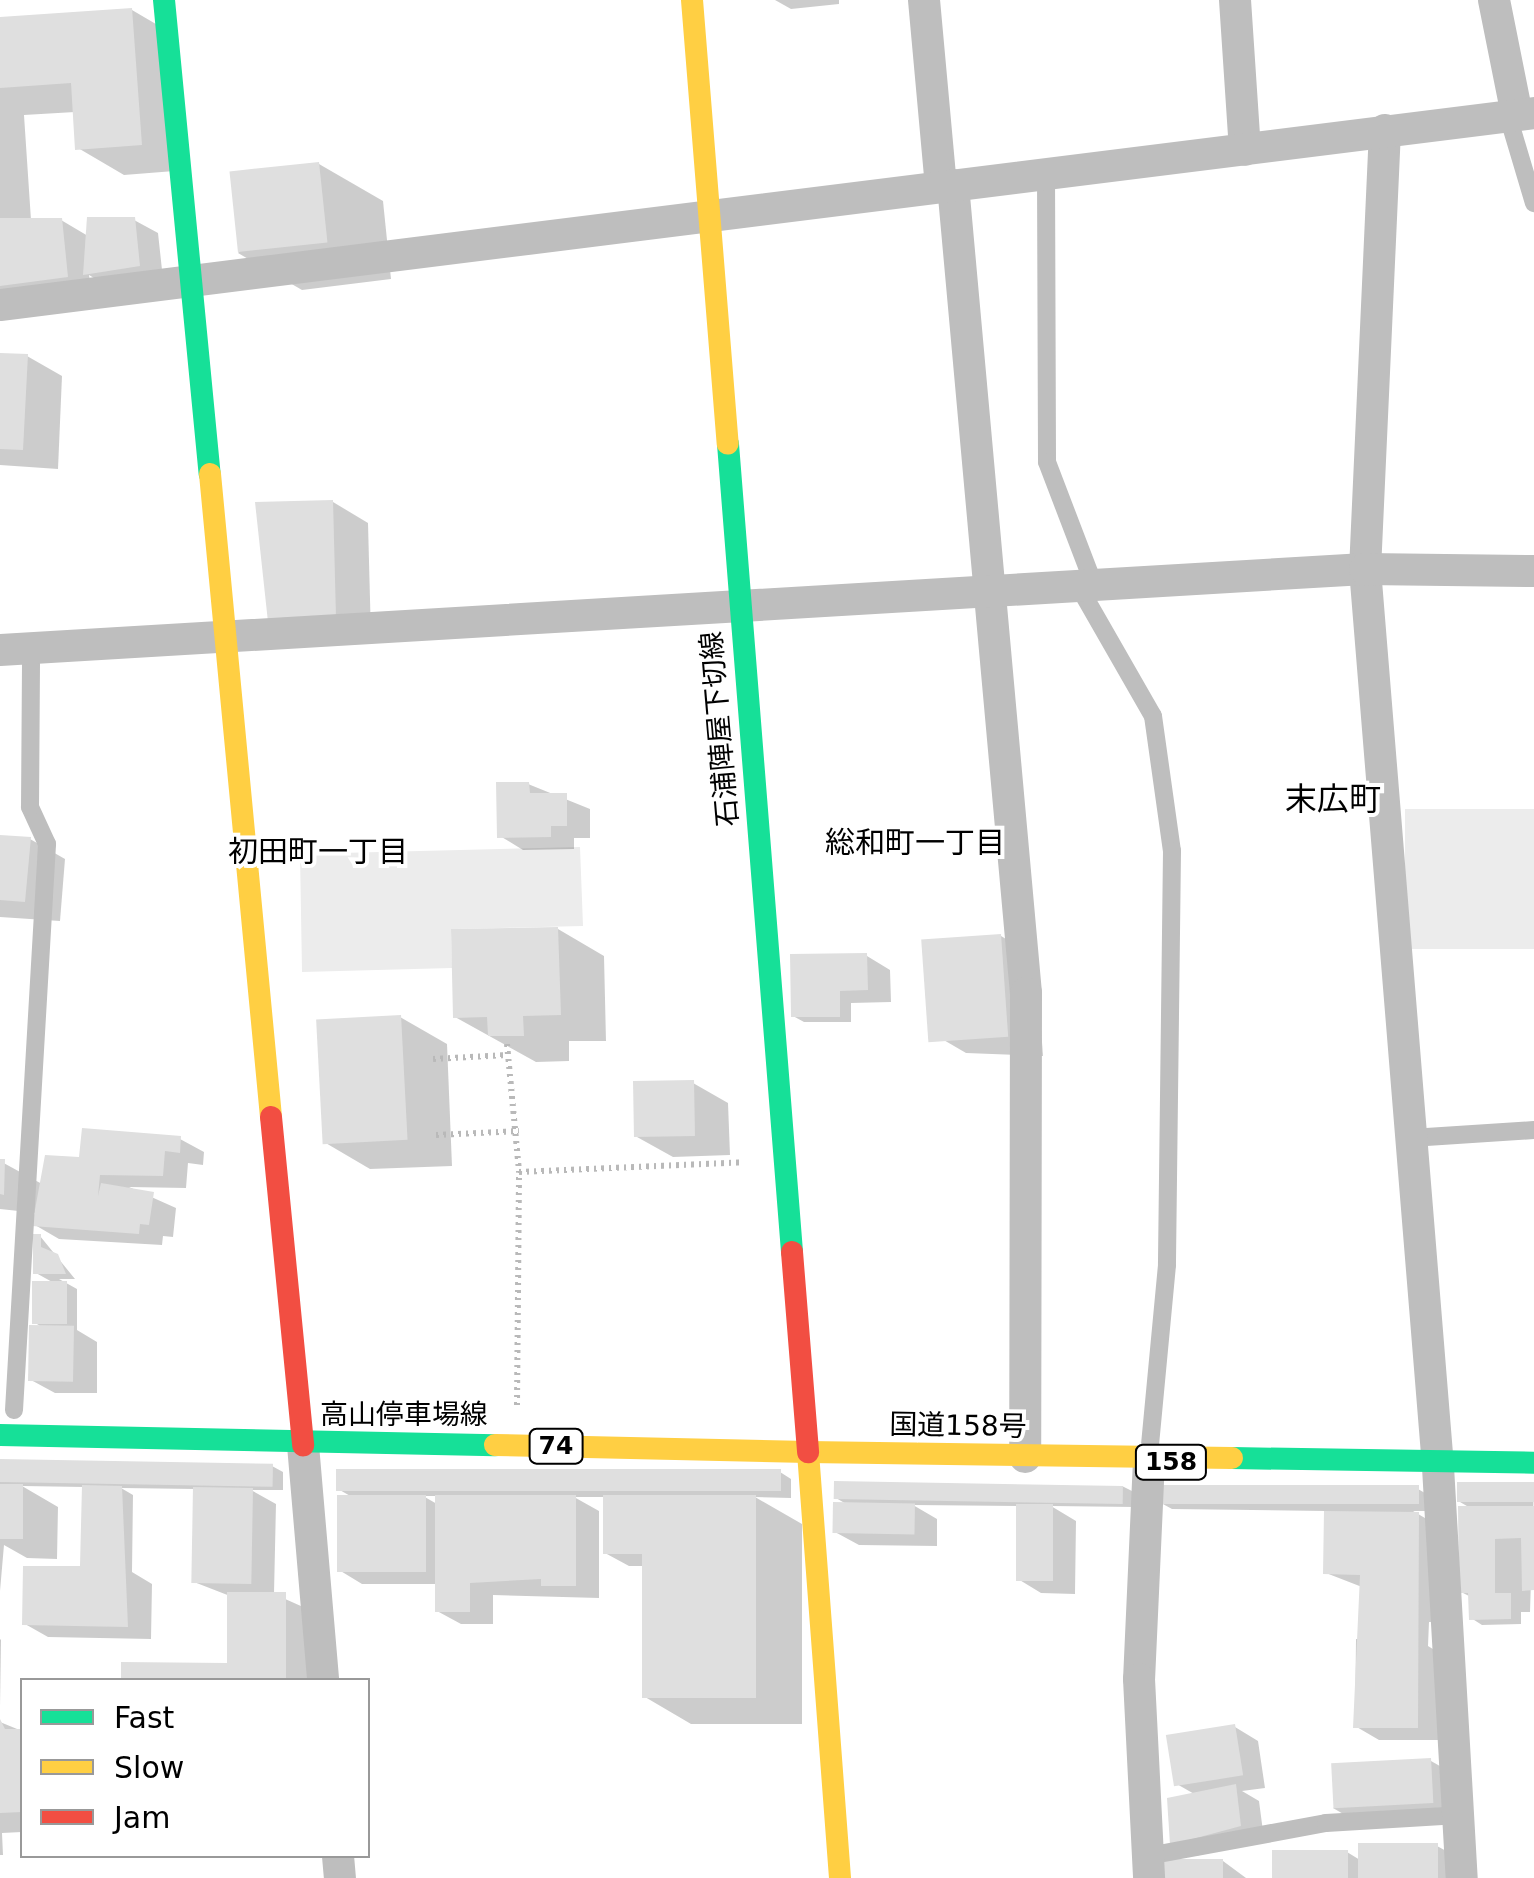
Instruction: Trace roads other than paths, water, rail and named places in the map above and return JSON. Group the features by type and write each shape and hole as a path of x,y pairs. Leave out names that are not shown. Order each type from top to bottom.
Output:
{"main road":[{"path":"164,0 230,636 303,1445"},
{"name":"石浦陣屋下切線","path":"692,0 808,1452"},
{"name":"高山停車場線","path":"0,1435 303,1445 808,1452"},
{"path":"808,1452 840,1878"},
{"name":"国道158号","path":"808,1452 1438,1466 1534,1464"}],"street":[{"path":"924,0 947,186 1026,992 1025,1458"},
{"path":"1235,0 1245,150"},
{"path":"0,305 1520,114 1494,0"},
{"path":"1385,130 1365,569 1438,1466 1462,1878"},
{"path":"15,649 1365,569 1534,571"},
{"path":"303,1445 323,1678"},
{"path":"1148,1460 1139,1679 1149,1867"}],"lane":[{"path":"1520,114 1534,203"},
{"path":"1046,172 1048,462 1087,586 1153,716 1172,851 1167,1266 1148,1460"},
{"path":"14,1410 47,844 30,806 15,649"},
{"path":"1411,1138 1534,1130"},
{"path":"1149,1867 1294,1827 1459,1815"}],"district":[{"name":"末広町","path":"1333,799"},
{"name":"総和町一丁目","path":"915,843"},
{"name":"初田町一丁目","path":"318,852"}]}
